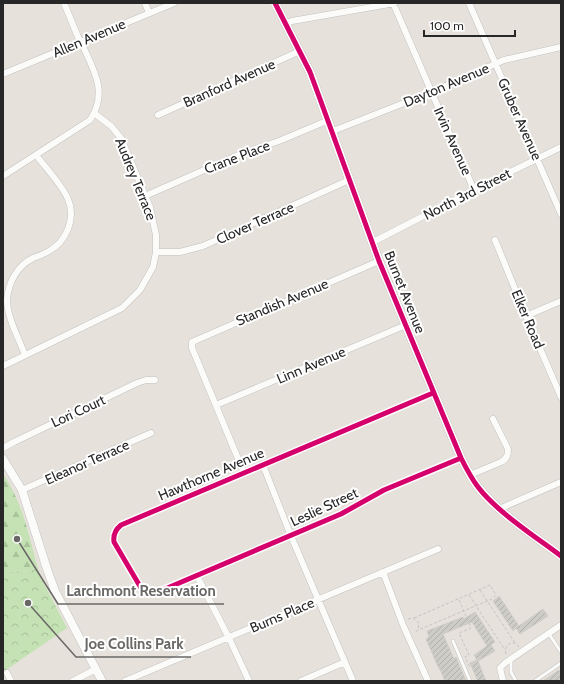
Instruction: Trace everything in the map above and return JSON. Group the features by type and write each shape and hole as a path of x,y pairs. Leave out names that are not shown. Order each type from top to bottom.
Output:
{"street":[{"path":"3,176 90,120 94,114 99,97 99,82 64,3"},
{"path":"145,3 149,13"},
{"name":"Allen Avenue","path":"4,71 81,42 174,3"},
{"name":"Burnet Avenue","path":"275,3 310,72 329,120 349,180 379,261 433,393 470,476 499,509 561,556"},
{"path":"285,24 292,21 394,3"},
{"name":"Irvin Avenue","path":"394,3 474,190"},
{"name":"Gruber Avenue","path":"469,3 561,214"},
{"name":"Dayton Avenue","path":"333,131 432,92 504,60 561,47"},
{"name":"Branford Avenue","path":"158,115 300,51"},
{"name":"Audrey Terrace","path":"3,366 114,313 135,297 153,266 156,252 155,226 150,206 121,138 112,126 94,114"},
{"name":"Crane Place","path":"145,196 237,155 278,141 329,120"},
{"name":"North 3rd Street","path":"373,242 561,147"},
{"path":"25,355 9,311 7,301 9,286 16,273 22,266 34,258 49,252 60,243 69,228 71,216 69,203 65,194 36,155"},
{"name":"Clover Terrace","path":"156,252 180,252 203,246 349,180"},
{"name":"Elker Road","path":"495,240 561,397"},
{"name":"Standish Avenue","path":"216,406 192,348 192,342 379,261"},
{"path":"526,316 561,301"},
{"name":"Linn Avenue","path":"216,406 406,325"},
{"name":"Lori Court","path":"3,448 137,383 146,380 155,380"},
{"name":"Hawthorne Avenue","path":"197,576 158,592 147,592 138,584 114,542 116,531 121,525 433,393"},
{"path":"216,406 244,473"},
{"path":"470,476 501,462 508,455 508,449 493,419"},
{"name":"Eleanor Terrace","path":"22,490 152,433"},
{"name":"Leslie Street","path":"197,576 341,514 384,490 461,458"},
{"path":"3,459 22,490 55,591 102,681"},
{"path":"262,465 353,681"},
{"path":"499,509 561,482"},
{"name":"Burns Place","path":"125,681 438,549"},
{"path":"383,572 402,622 428,681"},
{"path":"197,576 249,681"},
{"path":"502,681 500,668 561,625"},
{"path":"301,681 345,662"},
{"path":"73,681 96,669"},
{"path":"7,673 11,681"}],"lane":[{"path":"549,634 560,647 561,652"},
{"path":"453,641 470,681"},
{"path":"511,659 511,672 516,681"},
{"path":"535,681 561,663"}],"path":[{"path":"402,622 490,585 496,595 488,601 418,630 408,636"},
{"path":"480,590 515,643 523,651"},
{"path":"469,595 511,659"},
{"path":"458,599 471,628 459,633 469,655 465,657 470,669"},
{"path":"414,618 419,623 418,630"},
{"path":"505,650 506,645 513,642 515,643"}],"green space":[{"path":"3,474 16,496 38,569 12,572 3,567"},
{"path":"3,567 12,572 38,569 41,578 67,628 3,672"}],"building":[{"path":"499,596 519,626 543,609 548,616 520,634 516,628 513,631 493,601"},
{"path":"475,612 495,642 491,645 495,651 478,661 486,681 478,681 470,663 477,660 474,655 487,646 472,622 443,634 454,659 456,657 466,681 445,681 426,639 429,637 427,631 463,617 464,619"},
{"path":"559,670 561,673 561,681 543,681"}],"cycle path":[{"path":"275,3 310,72 379,261 461,458 478,487 495,506 561,556"},
{"path":"433,393 121,525 115,533 114,542 141,588 147,592 158,592 341,514 384,490 461,458"}],"place":[{"name":"Larchmont Reservation","path":"17,539"},
{"name":"Joe Collins Park","path":"28,603"}]}
